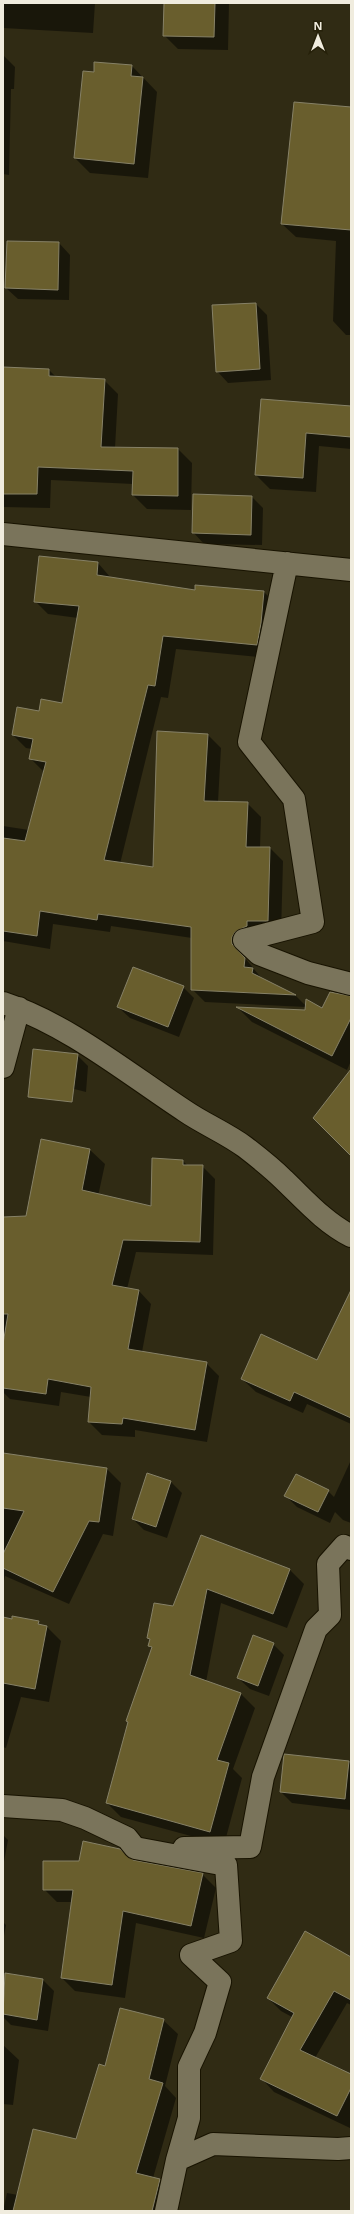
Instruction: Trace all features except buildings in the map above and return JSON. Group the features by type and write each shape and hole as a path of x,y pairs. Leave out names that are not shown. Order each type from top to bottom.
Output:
{"street":[{"path":"3,534 351,570"},
{"path":"288,563 249,742 294,799 313,922 244,940 258,954 308,973 351,984"},
{"path":"3,1067 11,1005 61,1029 196,1119 243,1146 284,1180 333,1227 351,1236"},
{"path":"135,1848 250,1847 263,1777 316,1629 330,1616 328,1564 344,1546 351,1549"},
{"path":"3,1806 62,1810 85,1818 127,1838 135,1848 226,1865 231,1941 191,1955 220,1982 206,2033 189,2067 189,2118 177,2160 166,2211"},
{"path":"177,2160 213,2144 338,2149 351,2148"}]}
